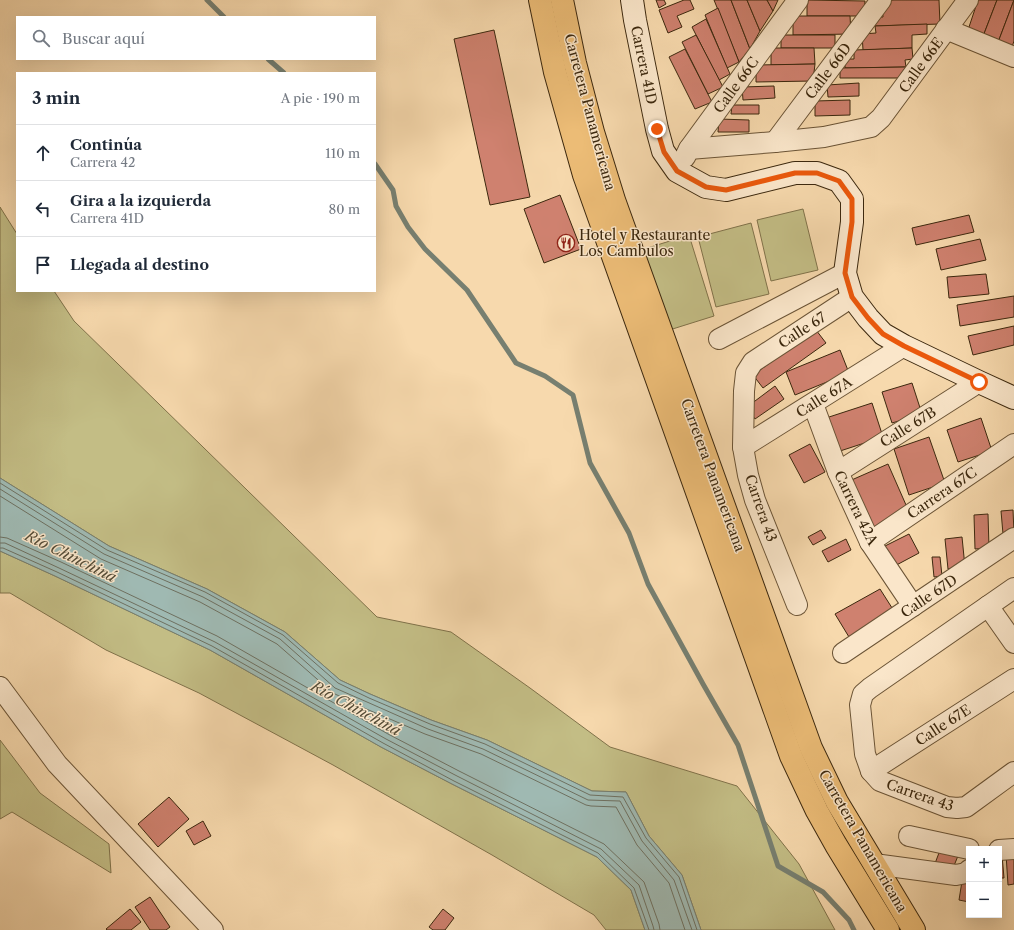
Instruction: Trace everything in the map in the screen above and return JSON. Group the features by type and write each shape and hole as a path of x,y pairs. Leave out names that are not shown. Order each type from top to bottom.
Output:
{"highway":[{"path":"533,0 548,41"},
{"name":"Carretera Panamericana","path":"540,0 555,72 584,175 790,756 836,844 888,930"},
{"name":"Carretera Panamericana","path":"562,0 575,63 592,132 614,200 811,748 837,802 914,930"},
{"path":"574,0 577,24 575,63"}],"main road":[{"name":"Carrera 41D","path":"632,0 634,20 657,129 664,152 677,171 706,187 726,190 795,173 817,173 839,181 852,199 852,222 845,273"},
{"path":"845,273 852,297 868,318 883,334 904,346 1014,398"}],"street":[{"name":"Calle 66C","path":"677,171 689,149 798,0"},
{"name":"Calle 66D","path":"775,142 881,0"},
{"name":"Calle 66E","path":"775,142 824,137 871,127 881,118 968,0"},
{"path":"946,29 1014,57"},
{"path":"689,149 775,142"},
{"path":"719,338 845,273"},
{"name":"Calle 67","path":"753,362 852,297"},
{"name":"Calle 67A","path":"743,447 904,346"},
{"name":"Carrera 43","path":"753,362 746,373 744,391 743,447 748,475 755,500 797,605"},
{"name":"Calle 67B","path":"838,472 979,382"},
{"name":"Carrera 42A","path":"812,404 838,472 870,542 913,606"},
{"name":"Carrera 67C","path":"870,542 1014,444"},
{"name":"Calle 67D","path":"843,653 1014,538"},
{"path":"1014,588 988,606 1014,643"},
{"name":"Carrera 43","path":"988,606 863,694 860,705 865,754 871,771 880,781 947,807 966,807 1014,772"},
{"name":"Calle 67E","path":"871,771 1014,679"},
{"path":"0,686 57,764 213,930"},
{"path":"909,836 966,848"},
{"path":"1002,850 1014,849"},
{"path":"877,868 956,875 966,873"}],"shaded area":[{"path":"0,207 16,232 16,292 55,292 74,321 377,617 451,632 610,747 737,786 799,864 835,930 701,930 682,875 649,836 626,792 592,791 487,740 431,720 340,680 285,632 207,589 109,546 0,478"},
{"path":"803,209 818,270 771,281 757,220"},
{"path":"751,223 769,294 716,307 698,237"},
{"path":"689,235 714,316 663,332 638,251"},
{"path":"0,551 210,650 381,747 597,857 631,890 645,930 606,930 594,915 333,765 199,693 106,650 10,593 0,593"},
{"path":"0,740 40,793 109,844 111,873 12,812 0,819"}],"water":[{"name":"Río Chinchiná","path":"0,478 109,546 207,589 285,632 340,680 431,720 487,740 592,791 626,792 649,836 682,875 701,930 645,930 631,890 597,857 381,747 210,650 0,551"}],"building":[{"path":"656,0 664,0 666,4 659,8"},
{"path":"684,0 690,0 694,9 677,16 682,27 668,33 659,10"},
{"path":"714,0 731,0 750,49 739,62"},
{"path":"731,0 747,0 760,31 750,49"},
{"path":"747,0 767,0 773,11 760,31"},
{"path":"767,0 778,0 773,11"},
{"path":"807,0 865,1 864,16 807,16"},
{"path":"939,0 940,24 875,26 875,17 883,17 882,1"},
{"path":"978,0 997,0 982,39 967,33"},
{"path":"997,0 1014,0 997,45 982,39"},
{"path":"1014,0 1014,41 1011,50 997,45"},
{"path":"718,8 739,62 727,68 705,15"},
{"path":"793,16 850,16 851,34 793,35"},
{"path":"706,19 730,74 719,80 692,27"},
{"path":"927,24 927,34 912,35 912,48 863,50 862,34 876,33 875,26"},
{"path":"494,30 530,197 490,205 454,39"},
{"path":"696,35 723,87 708,94 682,42"},
{"path":"781,35 835,35 835,48 781,48"},
{"path":"771,48 814,48 815,64 771,65"},
{"path":"912,48 913,59 905,60 906,67 845,68 845,59 854,59 854,50"},
{"path":"685,49 712,102 695,109 669,57"},
{"path":"815,64 813,81 756,82 756,65"},
{"path":"906,67 898,78 840,78 840,68"},
{"path":"859,83 859,96 828,97 827,85"},
{"path":"774,86 775,98 743,100 742,87"},
{"path":"850,100 850,115 815,116 815,101"},
{"path":"732,105 759,105 759,114 731,114"},
{"path":"719,119 749,120 749,132 718,132"},
{"path":"560,195 581,249 544,263 524,209"},
{"path":"969,215 974,232 916,245 912,228"},
{"path":"980,239 986,260 941,270 936,249"},
{"path":"986,274 989,294 949,298 947,277"},
{"path":"1014,296 1014,317 960,326 957,305"},
{"path":"1014,326 1014,345 973,355 968,336"},
{"path":"816,330 826,343 763,388 753,375"},
{"path":"840,350 849,373 795,395 786,372"},
{"path":"912,383 922,414 892,423 882,392"},
{"path":"775,386 784,399 755,419 747,407"},
{"path":"872,403 883,437 837,452 826,418"},
{"path":"981,418 992,451 958,462 947,430"},
{"path":"929,437 945,483 909,495 894,449"},
{"path":"810,444 825,472 804,483 789,455"},
{"path":"888,464 910,514 869,532 847,482"},
{"path":"1013,510 1014,533 1003,534 1001,511"},
{"path":"988,514 989,548 975,549 974,515"},
{"path":"821,530 826,538 813,545 808,537"},
{"path":"909,534 919,553 889,569 879,549"},
{"path":"962,537 965,567 948,569 945,539"},
{"path":"846,539 851,550 828,562 822,551"},
{"path":"932,557 940,557 942,576 934,577"},
{"path":"880,589 894,611 849,637 835,614"},
{"path":"169,797 189,819 158,847 138,824"},
{"path":"203,821 211,836 194,845 186,831"},
{"path":"942,845 960,851 951,873 934,866"},
{"path":"1014,853 1014,884 1008,885 1006,854"},
{"path":"1002,855 1004,878 1002,878"},
{"path":"963,875 966,876 966,901 959,900"},
{"path":"150,897 170,927 166,930 150,930 135,907"},
{"path":"130,909 141,922 131,930 106,929"},
{"path":"443,909 454,918 445,930 433,930 429,927"}],"waterway":[{"path":"207,0 223,16"},
{"path":"269,60 283,72"},
{"path":"376,165 393,190 396,206 408,227 425,249 467,290 516,363 545,376 573,395 590,463 629,533 648,584 738,745 778,866 823,892 849,920 854,930"}],"place":[{"name":"Hotel y Restaurante Los Cambulos","path":"566,243"}],"route":[{"path":"657,129 664,152 677,171 706,187 726,190 795,173 817,173 839,181 852,199 852,222 845,273 852,297 868,318 883,334 904,346 979,382"}]}
